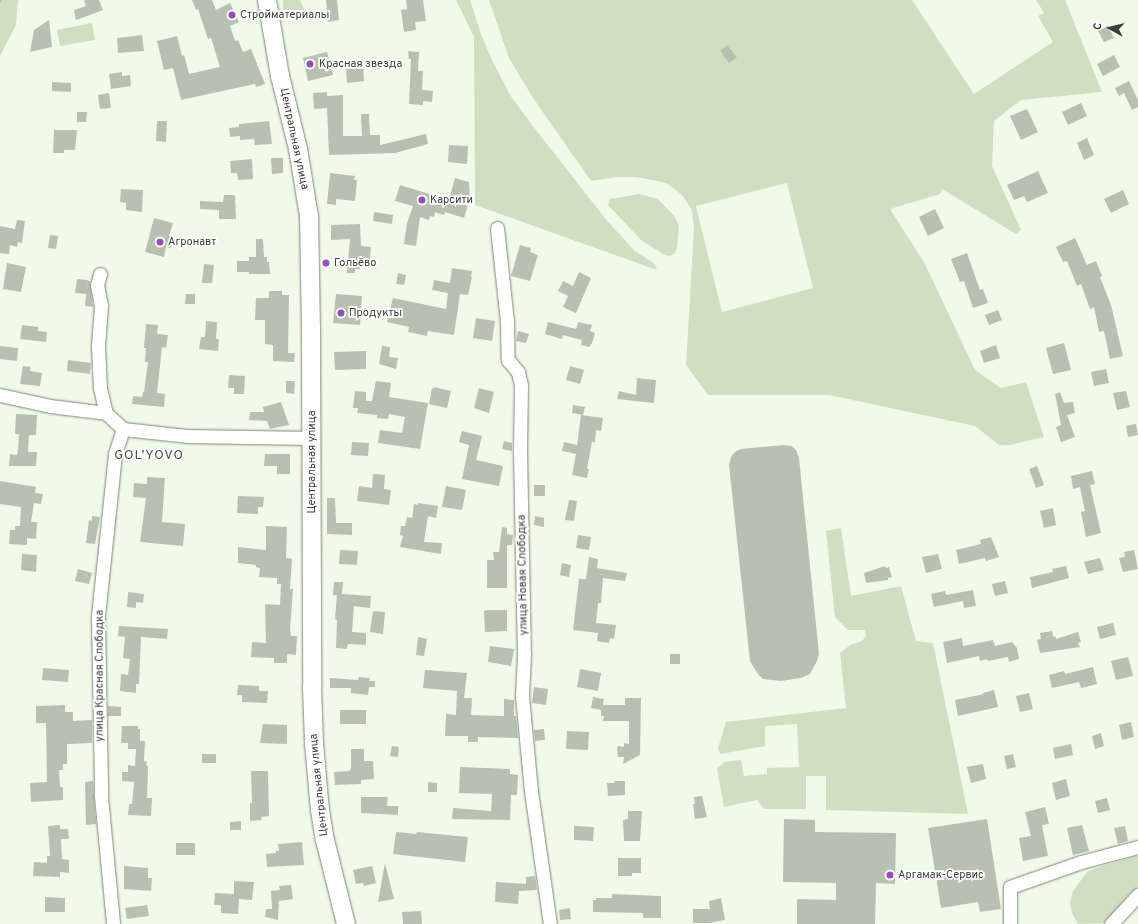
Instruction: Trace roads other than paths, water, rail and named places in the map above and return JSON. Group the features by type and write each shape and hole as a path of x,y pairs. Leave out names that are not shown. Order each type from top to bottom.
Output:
{"main road":[{"name":"Центральная улица","path":"267,0 280,76 298,149 309,216 312,438 312,688 317,783 325,840 346,924"}],"street":[{"name":"улица Новая Слободка","path":"497,228 507,321 508,360 518,372 521,385 520,452 524,654 522,696 531,791 550,924"},
{"path":"100,274 97,285 101,306 98,346 100,388 106,414"},
{"path":"0,396 50,406 106,414 123,429 187,436 312,438"},
{"name":"улица Красная Слободка","path":"113,924 101,796 98,616 115,454 123,429"},
{"path":"1010,924 1010,887 1081,862 1138,848"},
{"path":"1111,924 1138,895"}],"place":[{"name":"Стройматериалы","path":"232,15"},
{"name":"Красная звезда","path":"310,64"},
{"name":"Карсити","path":"422,200"},
{"name":"Агронавт","path":"160,242"},
{"name":"Гольёво","path":"326,263"},
{"name":"Продукты","path":"341,313"},
{"name":"Аргамак-Сервис","path":"890,875"}],"district":[{"name":"GOL’YOVO","path":"149,456"}]}
